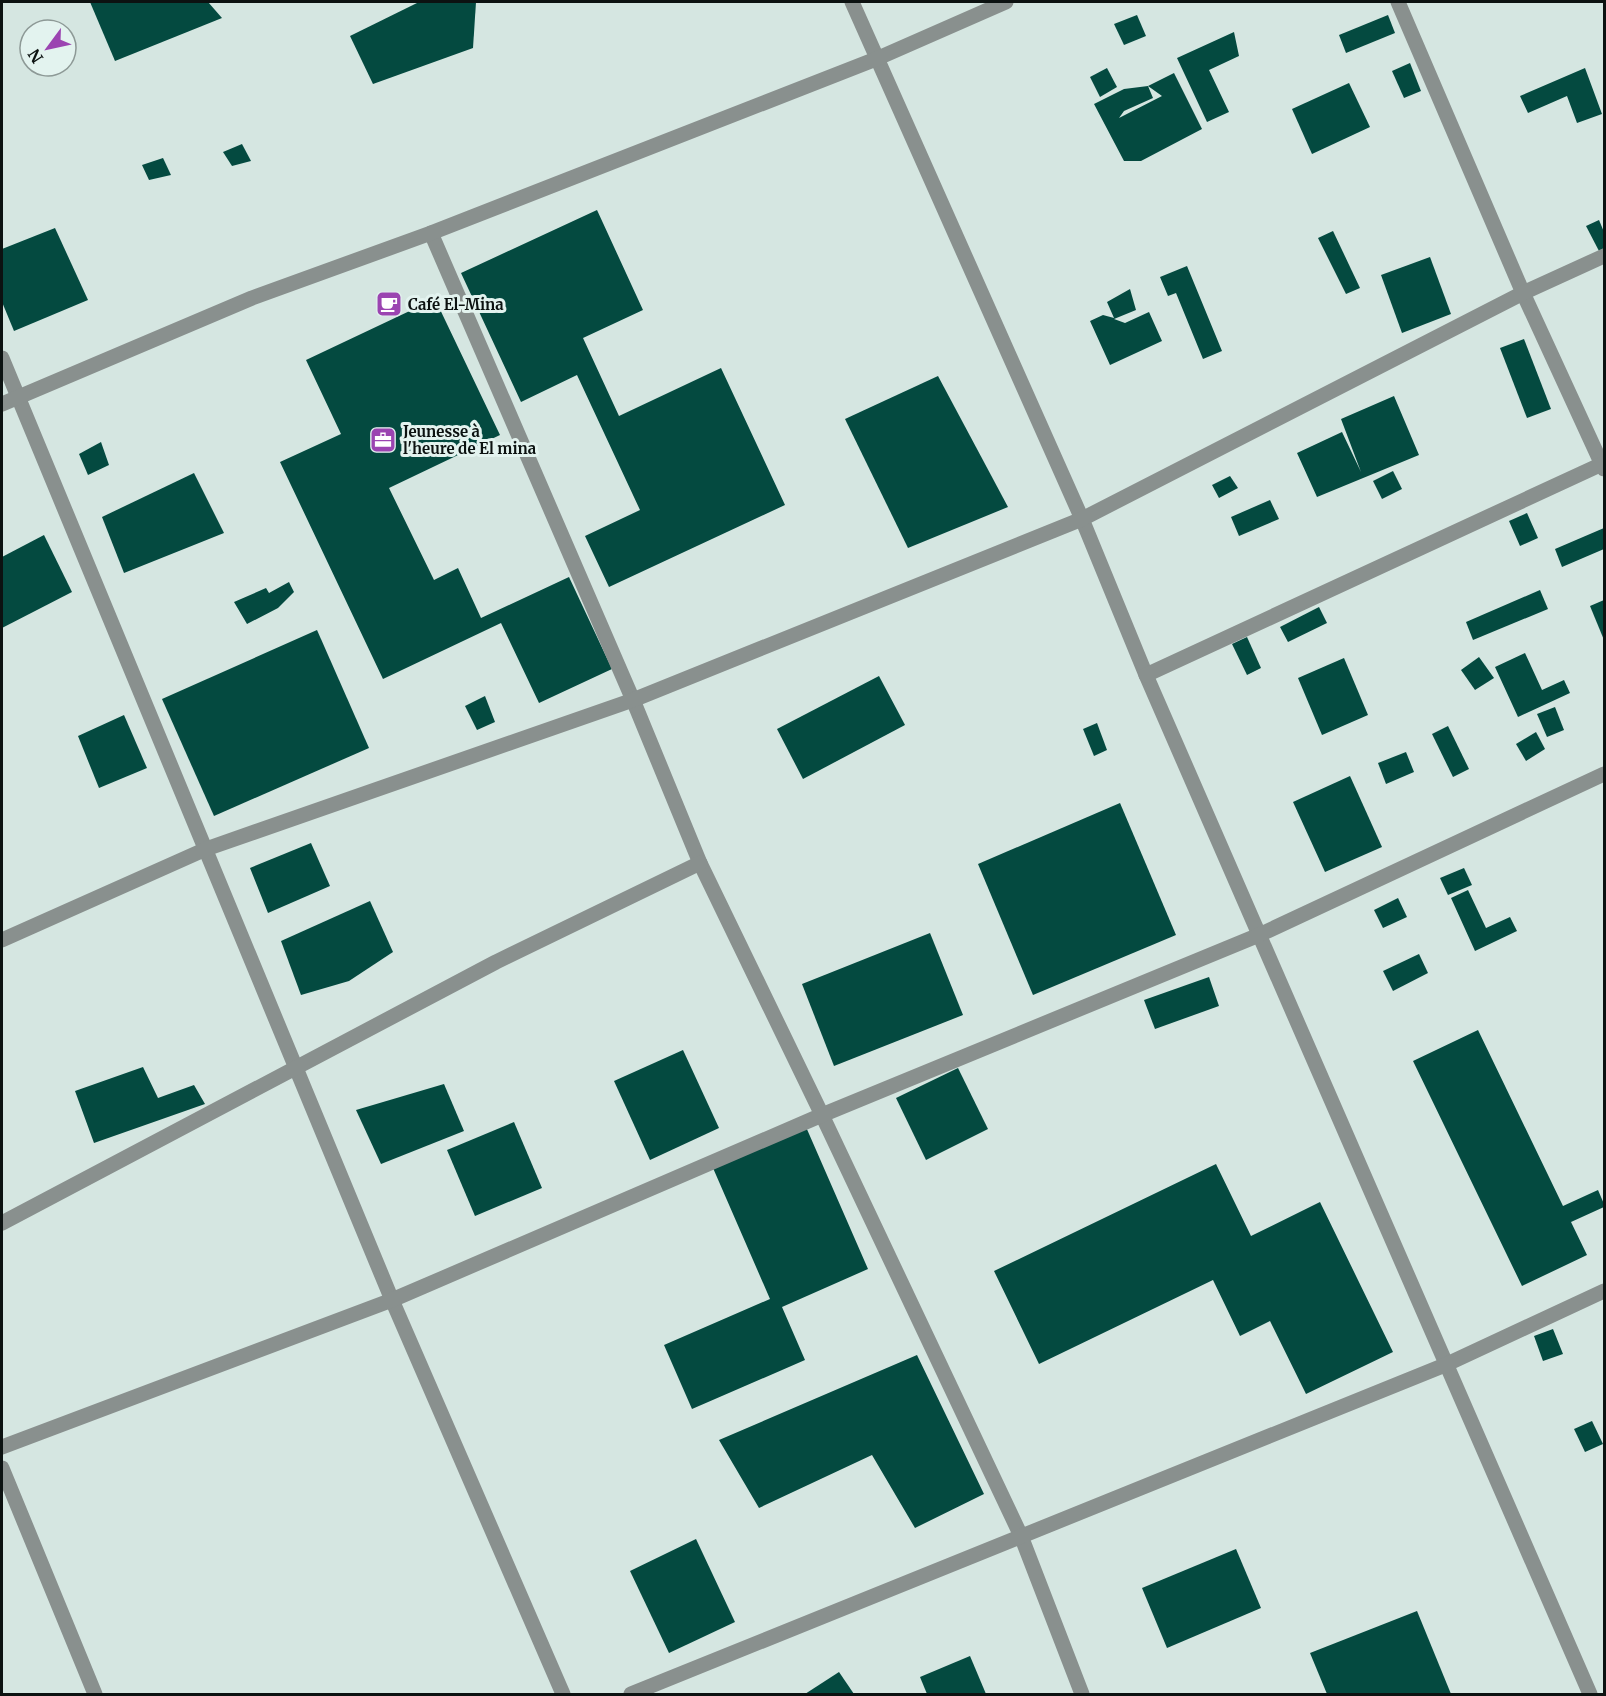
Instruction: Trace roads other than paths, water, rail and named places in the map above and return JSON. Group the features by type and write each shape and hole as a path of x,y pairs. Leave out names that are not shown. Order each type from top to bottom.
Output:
{"street":[{"path":"852,2 1082,519 1146,675 1590,1695"},
{"path":"2,404 252,298 431,233 876,59 1006,2"},
{"path":"1146,675 1604,467 1523,292 1398,2"},
{"path":"431,233 633,700 700,863 1021,1536 1082,1695"},
{"path":"2,940 206,849 633,700 1082,519 1523,292 1605,256"},
{"path":"2,358 392,1299 564,1695"},
{"path":"2,1447 392,1299 822,1115 1260,935 1605,774"},
{"path":"2,1223 296,1065 496,962 700,863"},
{"path":"631,1695 1445,1365 1605,1291"},
{"path":"2,1468 95,1695"}],"place":[{"name":"Café El-Mina","path":"389,304"},
{"name":"Jeunesse à l'heure de El mina","path":"383,440"}]}
